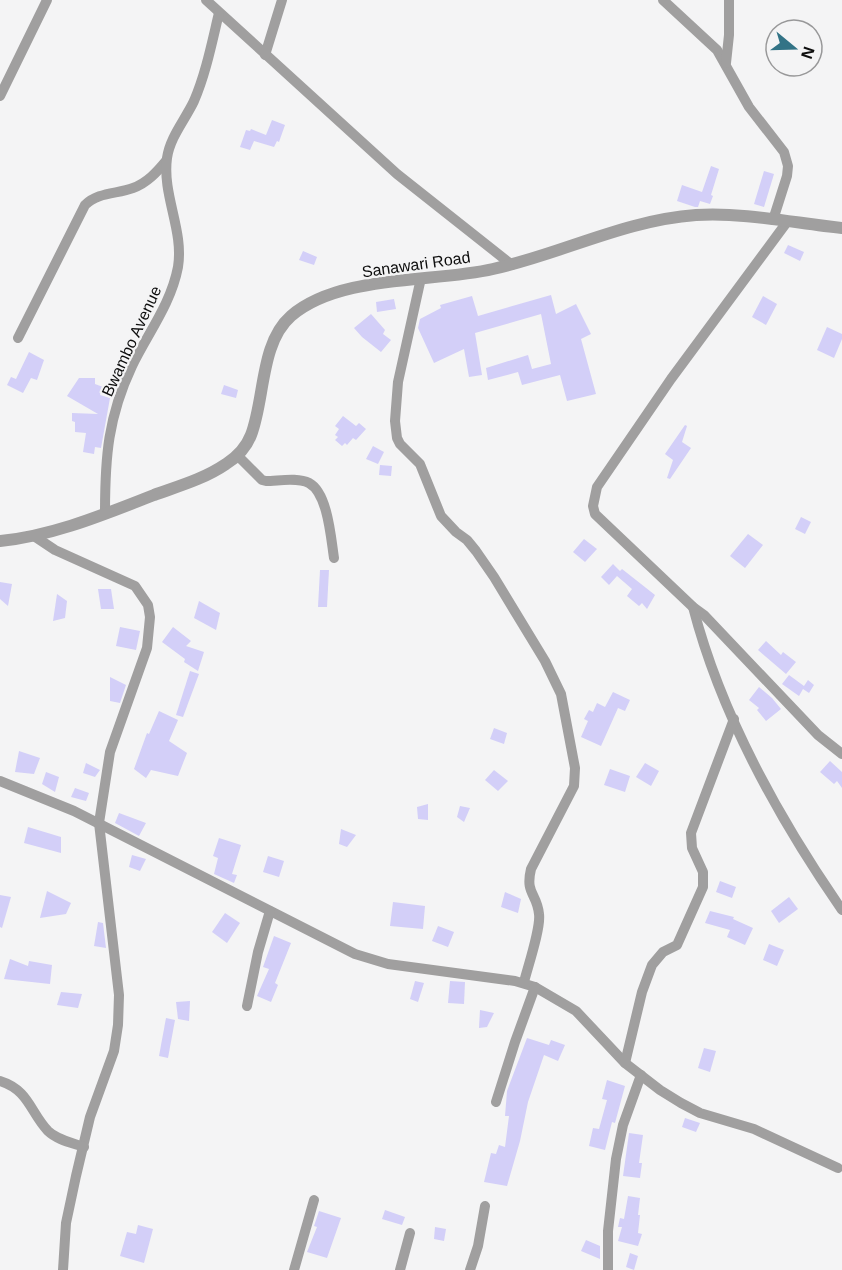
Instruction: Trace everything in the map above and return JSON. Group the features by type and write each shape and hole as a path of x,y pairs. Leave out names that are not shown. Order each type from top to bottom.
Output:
{"street":[{"path":"0,96 47,0"},
{"path":"206,0 420,193 512,265"},
{"path":"265,55 282,0"},
{"path":"663,0 717,50 750,107 786,158 787,176 773,220"},
{"path":"726,66 729,0"},
{"name":"Bwambo Avenue","path":"105,513 105,469 110,426 132,367 167,303 178,266 178,236 166,161 172,139 195,98 219,13"},
{"path":"18,338 85,205 96,196 134,188 146,182 166,161"},
{"name":"Sanawari Road","path":"238,456 254,424 274,340 291,316 303,307 326,296 380,283 465,274 512,265 579,242 640,225 680,217 713,215 842,228"},
{"path":"787,222 670,379 597,487 593,506 595,514 704,615 818,735 842,754"},
{"path":"421,278 398,382 395,421 397,438 420,465 441,516 476,551 545,661 561,694 575,768 574,786 531,869 529,886 539,915 524,982"},
{"path":"0,541 34,536 105,513 201,478 238,456 262,480 300,480 315,488 321,497 327,516 334,558"},
{"path":"34,536 55,550 135,586 148,605 150,617 147,648 110,752 99,823 119,995 118,1025 114,1051 90,1117 66,1223 63,1270"},
{"path":"693,607 709,663 750,755 784,820 842,910"},
{"path":"625,1063 642,992 652,964 663,952 677,945 703,887 703,872 692,848 691,833 734,719"},
{"path":"0,781 50,800 99,823 355,954 398,965 524,982 535,987 576,1011 625,1063 660,1090 700,1113 754,1129 838,1168"},
{"path":"247,1006 258,952 270,911"},
{"path":"496,1102 535,987"},
{"path":"608,1270 608,1231 616,1159 623,1125 641,1075"},
{"path":"0,1081 16,1087 21,1092 44,1126 53,1135 84,1147"},
{"path":"294,1270 314,1200"},
{"path":"470,1270 478,1246 485,1206"},
{"path":"400,1270 410,1233"}],"building":[{"path":"272,120 285,125 279,142 277,141 274,147 254,141 250,150 240,147 246,130 251,129 266,135"},
{"path":"711,166 719,169 710,204 700,201 698,207 695,207 677,201 682,185 702,192"},
{"path":"764,171 774,174 764,207 754,204"},
{"path":"788,245 804,252 800,261 784,253"},
{"path":"303,251 317,257 314,265 299,260"},
{"path":"551,295 556,314 576,304 591,334 581,339 596,394 567,401 560,375 522,385 518,372 488,380 486,368 528,355 532,369 551,364 541,314 475,333 482,375 469,377 464,349 434,363 418,328 420,319 441,308 440,305 472,296 478,316"},
{"path":"763,296 777,304 766,325 752,317"},
{"path":"394,299 396,309 377,312 376,302"},
{"path":"371,314 385,330 383,334 391,340 381,352 354,328"},
{"path":"827,327 842,334 834,358 817,350"},
{"path":"29,352 44,360 37,380 31,378 23,393 7,385 11,377 16,379"},
{"path":"79,378 95,378 95,384 103,387 100,395 110,398 101,448 95,447 94,454 83,452 86,433 75,432 72,413 98,414 67,396"},
{"path":"224,385 238,390 236,398 221,394"},
{"path":"343,416 356,426 359,423 366,429 356,440 353,438 347,445 345,443 342,446 335,440 339,429 335,426"},
{"path":"685,425 687,426 682,442 691,448 670,479 667,478 673,460 665,454"},
{"path":"373,446 384,452 378,464 366,459"},
{"path":"380,465 392,466 391,476 379,475"},
{"path":"801,517 811,522 805,534 795,529"},
{"path":"748,534 763,545 745,568 730,556"},
{"path":"584,539 597,549 585,562 573,552"},
{"path":"613,564 655,595 647,609 642,603 639,606 627,596 632,589 617,576 609,585 601,577"},
{"path":"320,570 329,570 327,607 318,607"},
{"path":"0,582 12,584 8,606 0,599"},
{"path":"98,589 111,589 114,609 101,609"},
{"path":"57,594 67,601 65,618 53,621"},
{"path":"199,601 220,613 216,630 194,618"},
{"path":"120,627 140,631 136,650 116,646"},
{"path":"173,627 191,641 186,646 204,652 198,671 162,642"},
{"path":"766,641 781,655 783,652 796,662 786,674 758,650"},
{"path":"190,671 199,674 183,717 176,715"},
{"path":"789,675 804,686 808,680 814,685 809,693 803,689 799,696 782,684"},
{"path":"110,677 126,685 120,703 110,701"},
{"path":"759,687 781,709 766,721 757,710 759,708 749,700"},
{"path":"613,692 630,700 625,711 618,708 601,746 581,737 588,721 584,719 589,710 593,712 597,703 605,707"},
{"path":"159,711 178,720 169,741 187,753 178,776 151,770 146,778 134,769 147,733 149,734"},
{"path":"494,728 507,733 504,744 490,739"},
{"path":"19,751 40,758 34,774 15,772"},
{"path":"830,761 842,772 842,788 837,781 834,784 820,772"},
{"path":"86,763 100,770 95,777 83,773"},
{"path":"645,763 659,771 651,786 636,777"},
{"path":"610,769 630,776 625,792 604,785"},
{"path":"494,770 508,781 498,791 485,780"},
{"path":"46,772 59,777 55,792 42,784"},
{"path":"75,788 89,793 86,801 71,797"},
{"path":"428,804 428,820 418,819 417,807"},
{"path":"460,806 470,808 464,822 457,817"},
{"path":"119,813 146,823 139,836 115,823"},
{"path":"28,827 61,837 61,853 24,843"},
{"path":"341,829 356,835 347,847 339,844"},
{"path":"219,838 241,845 232,874 237,875 234,883 214,874 218,858 213,856"},
{"path":"132,855 146,859 140,871 129,867"},
{"path":"268,856 284,861 279,877 263,872"},
{"path":"720,881 736,887 732,898 716,892"},
{"path":"47,891 71,903 66,914 40,918"},
{"path":"505,892 521,899 518,913 501,907"},
{"path":"0,895 11,897 2,928 0,927"},
{"path":"789,897 798,909 779,923 771,911"},
{"path":"393,902 425,906 423,929 390,926"},
{"path":"710,911 734,917 733,919 753,928 745,945 727,937 730,930 705,923"},
{"path":"225,913 240,923 227,943 212,932"},
{"path":"98,922 103,923 106,948 94,946"},
{"path":"438,926 454,932 448,947 432,941"},
{"path":"274,936 291,943 275,983 278,985 271,1002 257,996 269,969 263,967"},
{"path":"769,944 784,950 777,966 763,960"},
{"path":"10,959 28,966 29,961 52,965 50,984 4,979"},
{"path":"415,981 424,983 418,1002 410,999"},
{"path":"450,981 465,982 464,1004 448,1003"},
{"path":"61,992 82,994 78,1008 57,1005"},
{"path":"190,1001 189,1021 178,1019 176,1002"},
{"path":"480,1010 494,1013 487,1027 479,1028"},
{"path":"166,1018 175,1020 168,1058 159,1056"},
{"path":"527,1038 549,1045 551,1040 565,1045 558,1061 544,1055 528,1102 507,1186 484,1182 491,1153 496,1154 499,1145 505,1147 509,1116 505,1116 507,1091"},
{"path":"704,1048 716,1051 710,1072 698,1068"},
{"path":"607,1080 625,1086 605,1150 589,1146 593,1128 599,1129 607,1100 602,1099"},
{"path":"685,1118 700,1123 696,1132 682,1127"},
{"path":"629,1133 643,1135 639,1163 642,1163 640,1178 623,1176"},
{"path":"628,1196 640,1198 638,1233 642,1234 638,1246 618,1241 622,1227 618,1227 620,1218 624,1219"},
{"path":"385,1210 405,1217 402,1225 382,1219"},
{"path":"319,1211 341,1218 327,1258 307,1252 317,1227 314,1226"},
{"path":"138,1225 153,1229 144,1263 120,1256 127,1232 136,1234"},
{"path":"435,1227 446,1229 444,1241 434,1239"},
{"path":"586,1240 600,1246 600,1259 581,1251"},
{"path":"630,1253 638,1256 634,1270 626,1267"}]}
